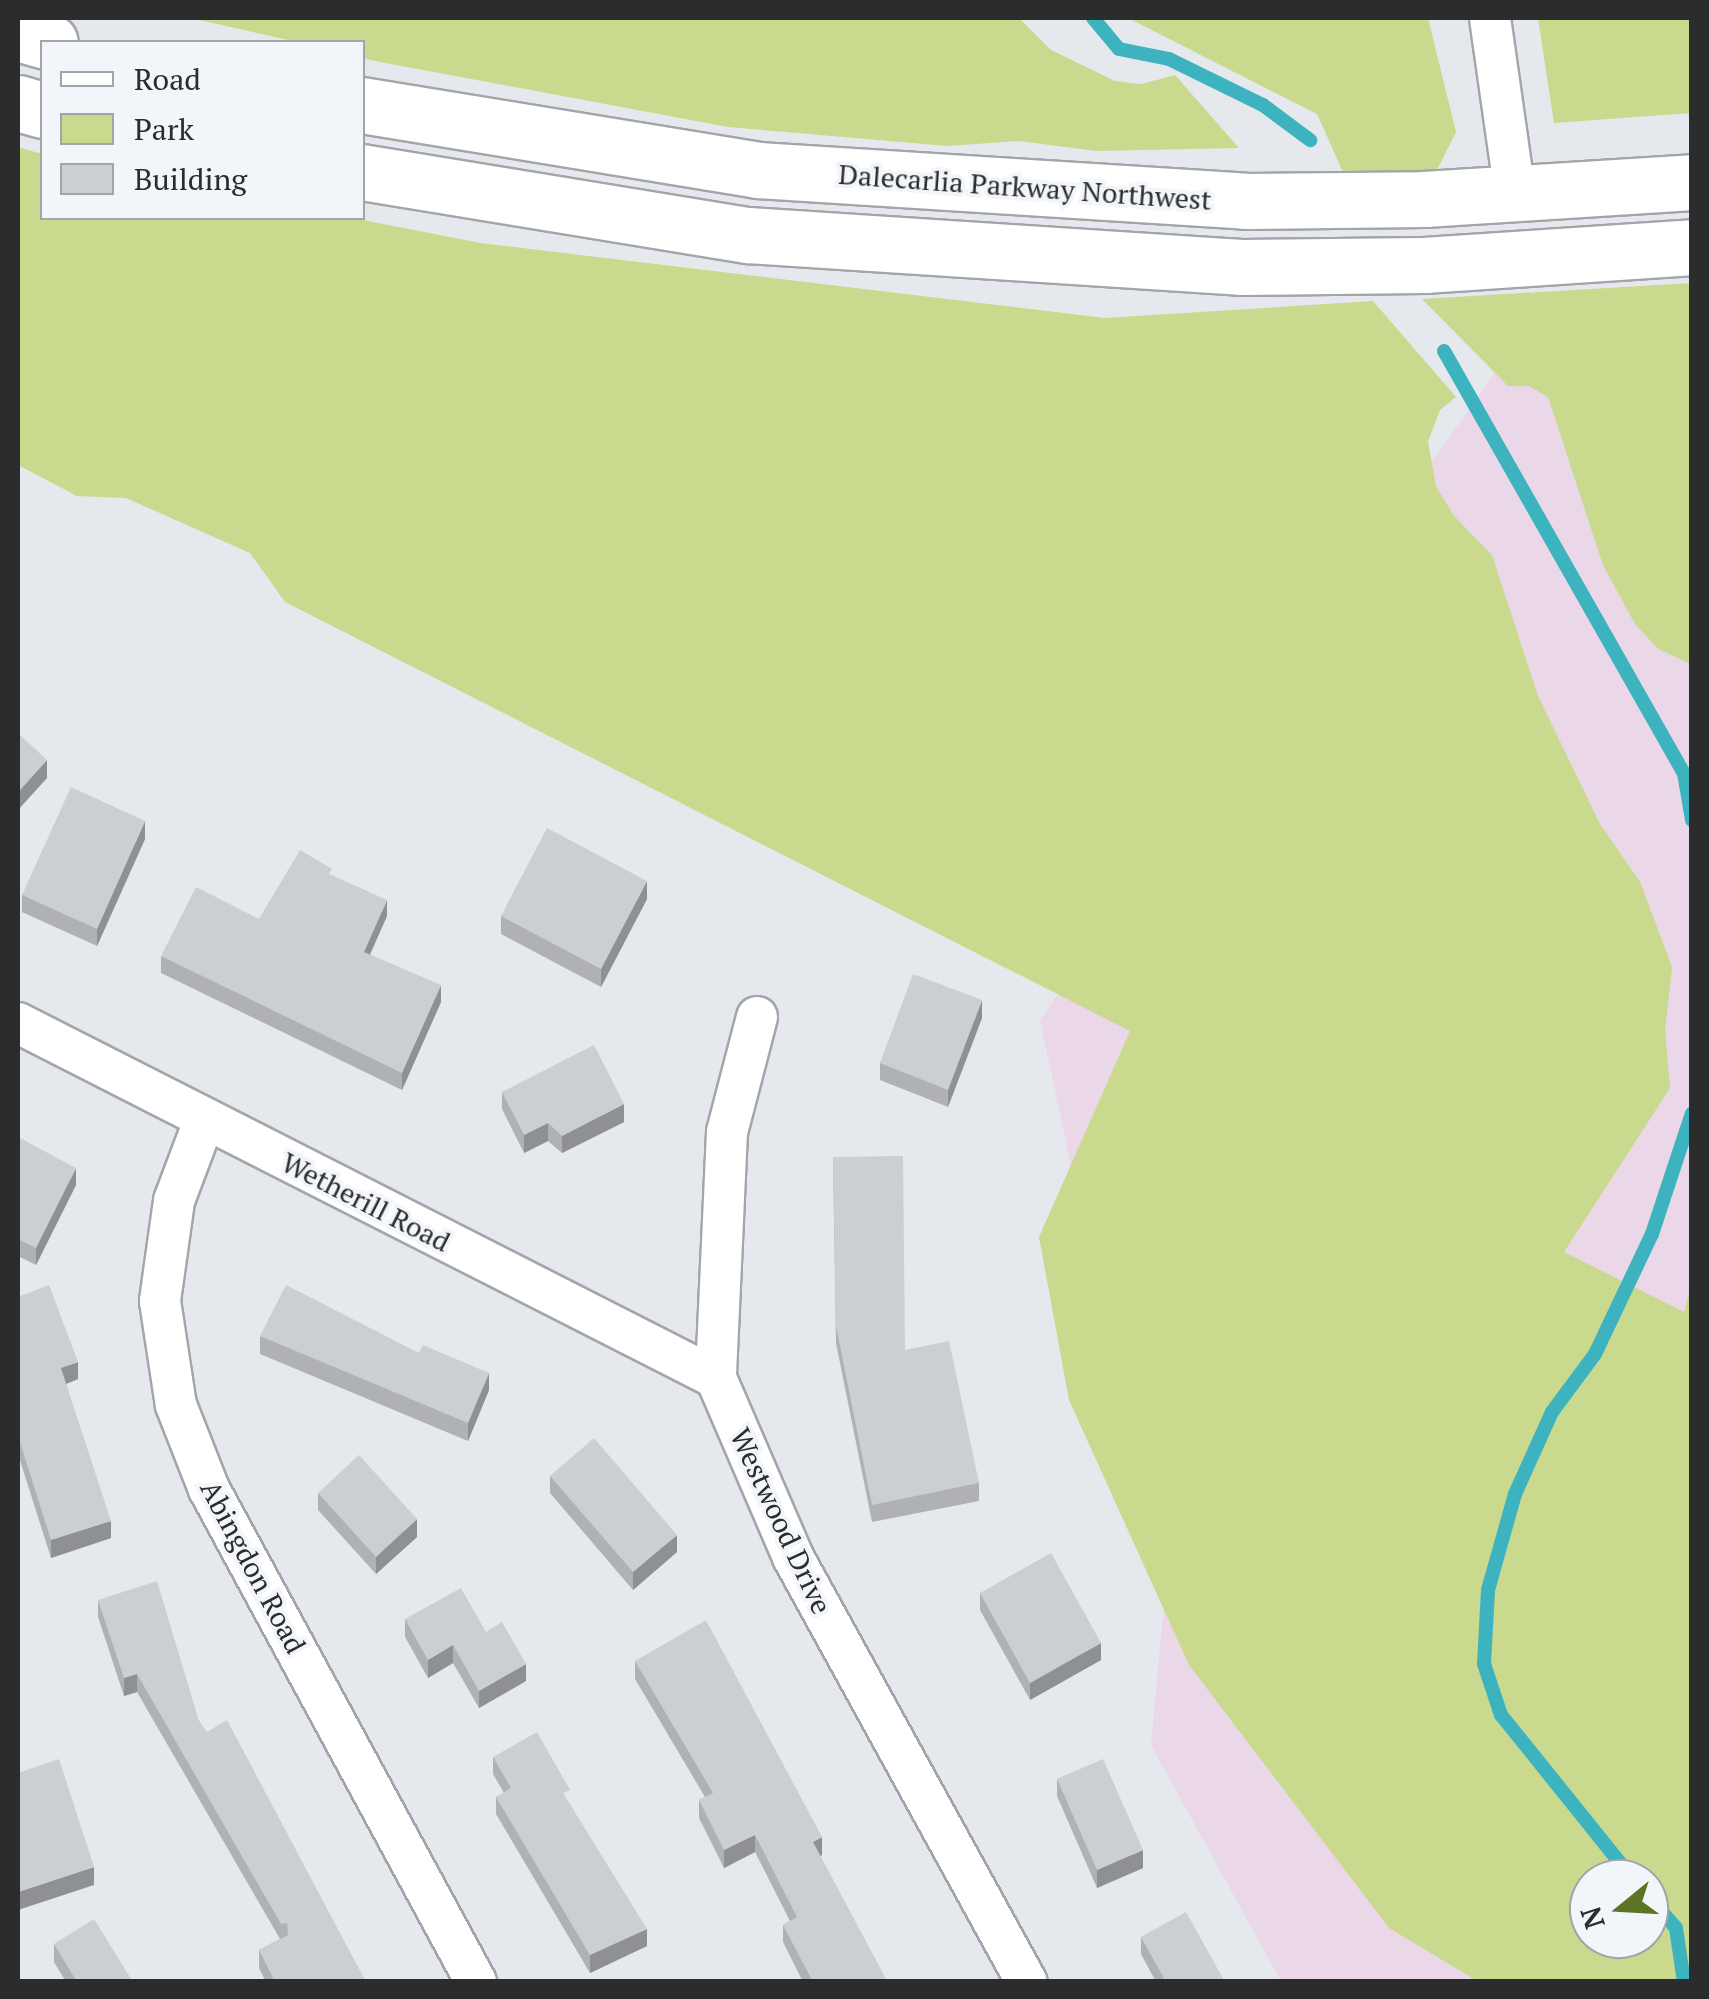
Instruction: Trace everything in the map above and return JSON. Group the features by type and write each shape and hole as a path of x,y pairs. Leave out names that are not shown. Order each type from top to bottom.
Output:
{"main road":[{"path":"18,33 43,40"},
{"name":"Dalecarlia Parkway Northwest","path":"365,105 758,170 1246,201 1515,194 1692,182"},
{"path":"365,172 748,235 1240,266 1424,264 1692,247"}],"street":[{"path":"1490,18 1515,194"},
{"name":"Westwood Drive","path":"757,1017 728,1132 716,1378 793,1557 1028,1982"},
{"name":"Wetherill Road","path":"18,1024 204,1122 716,1378"},
{"name":"Abingdon Road","path":"204,1122 174,1201 160,1301 176,1405 209,1488 476,1982"}],"shaded area":[{"path":"1691,289 1691,1981 1281,1981 1151,1745 1181,1419 1077,1193 1040,1020 1540,308"}],"green space":[{"path":"191,18 1019,18 1051,50 1115,81 1142,84 1175,75 1239,148 1096,151 1019,141 948,146 728,127 375,61 365,58 365,40 288,40"},
{"path":"1128,18 1428,18 1456,132 1435,174 1343,172 1317,114"},
{"path":"1538,18 1691,18 1691,113 1554,123"},
{"path":"18,147 40,153 40,220 363,220 480,243 1105,318 1373,301 1456,397 1440,410 1428,442 1436,486 1454,516 1492,555 1538,696 1600,824 1640,882 1672,967 1665,1030 1670,1088 1564,1252 1684,1312 1691,1287 1691,1981 1477,1981 1389,1928 1189,1665 1069,1400 1039,1237 1130,1031 285,602 250,553 126,498 77,496 18,465"},
{"path":"1692,283 1691,664 1658,649 1635,624 1603,565 1548,397 1529,386 1508,386 1422,299"}],"building":[{"path":"18,733 47,760 18,792"},
{"path":"71,787 145,821 97,929 22,895"},
{"path":"547,828 647,881 601,969 501,916"},
{"path":"300,850 332,869 329,874 387,900 364,952 441,985 402,1073 161,956 196,887 259,919"},
{"path":"913,974 982,1000 948,1090 880,1063"},
{"path":"594,1045 624,1104 562,1136 548,1123 524,1135 502,1092"},
{"path":"18,1137 76,1168 36,1248 18,1239"},
{"path":"903,1156 905,1350 949,1341 979,1483 872,1505 836,1326 833,1157"},
{"path":"49,1285 78,1362 61,1368 111,1521 51,1540 18,1436 18,1297"},
{"path":"286,1285 419,1353 423,1345 489,1373 468,1423 260,1336"},
{"path":"594,1438 677,1535 633,1572 550,1476"},
{"path":"359,1455 417,1519 376,1557 318,1493"},
{"path":"1051,1553 1101,1643 1030,1683 980,1593"},
{"path":"157,1581 199,1721 207,1732 227,1720 366,1982 275,1982 259,1950 288,1935 287,1923 281,1924 137,1674 124,1678 98,1600"},
{"path":"461,1588 486,1632 502,1622 526,1664 479,1691 453,1645 428,1660 405,1619"},
{"path":"706,1620 822,1837 813,1842 886,1979 881,1982 813,1982 783,1925 797,1917 755,1835 724,1850 699,1800 713,1793 635,1661"},
{"path":"537,1732 570,1790 563,1793 647,1929 590,1955 496,1797 511,1788 493,1757"},
{"path":"59,1759 94,1867 18,1892 18,1773"},
{"path":"1103,1759 1143,1850 1097,1870 1057,1779"},
{"path":"1186,1912 1225,1982 1166,1982 1141,1937"},
{"path":"94,1919 133,1982 77,1982 54,1944"}],"waterway":[{"path":"1093,18 1119,49 1169,59 1263,105 1310,140"},
{"path":"1444,351 1684,773 1692,820"},
{"path":"1617,1859 1501,1715 1484,1664 1488,1590 1515,1494 1552,1412 1595,1354 1652,1234 1692,1113"},
{"path":"1669,1920 1676,1928 1684,1982"}]}
